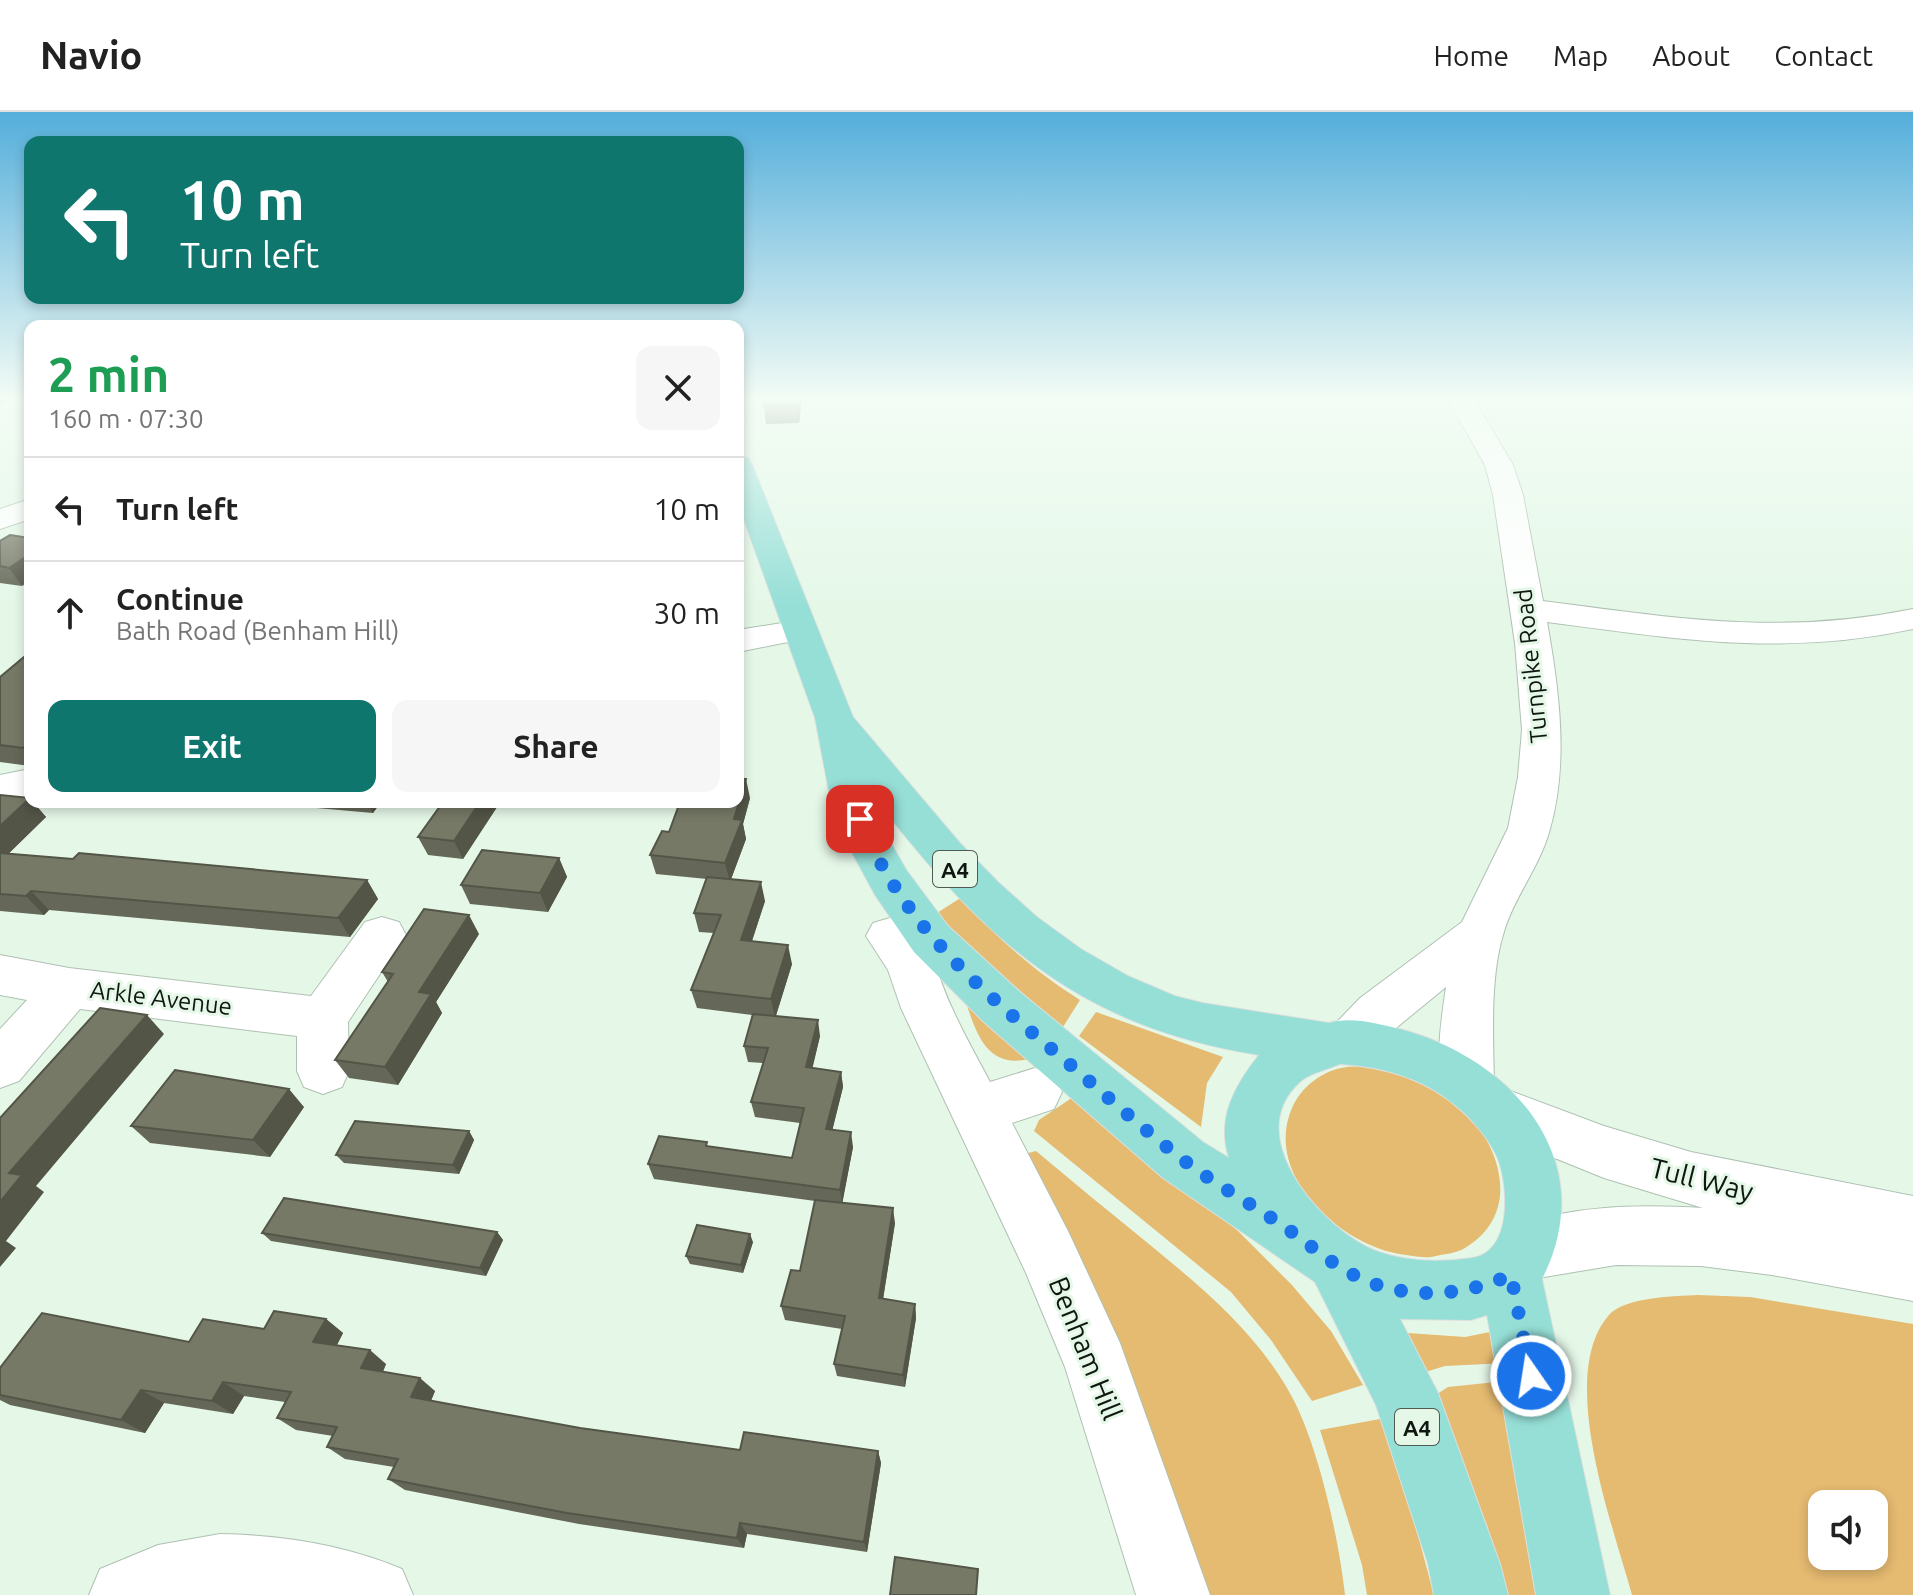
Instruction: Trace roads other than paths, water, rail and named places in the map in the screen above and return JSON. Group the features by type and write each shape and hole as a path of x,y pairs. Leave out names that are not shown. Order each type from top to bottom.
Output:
{"main road":[{"name":"A4","path":"744,480 834,718 850,792 870,845 891,883 931,939 1002,1007 1183,1160 1321,1254 1371,1283 1412,1293 1457,1292 1485,1286 1518,1263"},
{"name":"A4","path":"834,718 956,871 1051,955 1107,989 1165,1013 1338,1043 1397,1047 1433,1061 1482,1096 1520,1145 1533,1182 1534,1219 1518,1263 1573,1595"},
{"name":"A4","path":"1338,1043 1293,1057 1268,1079 1254,1108 1251,1144 1262,1183 1275,1205 1321,1254 1405,1393 1464,1564 1471,1595"}],"street":[{"name":"Turnpike Road","path":"1482,1096 1467,1015 1479,935 1524,840 1538,777 1542,730 1528,609 1500,467"},
{"path":"0,520 24,510"},
{"path":"1528,609 1757,637 1826,635 1913,619"},
{"path":"744,640 801,630"},
{"path":"0,789 24,784"},
{"path":"323,1071 323,1018 382,935"},
{"name":"Turnpike Road","path":"1338,1043 1479,935"},
{"name":"Benham Hill","path":"890,936 910,963 926,1008 1048,1254 1097,1366 1173,1595"},
{"name":"Arkle Avenue","path":"0,975 69,988 323,1018"},
{"path":"0,1065 69,988"},
{"path":"976,1110 1035,1092"},
{"name":"Tull Way","path":"1482,1096 1604,1152 1691,1179 1913,1224"},
{"name":"Tull Way","path":"1518,1263 1625,1235 1689,1235 1765,1243 1913,1271"},
{"path":"126,1595 186,1573 236,1567 281,1572 376,1595"}]}
